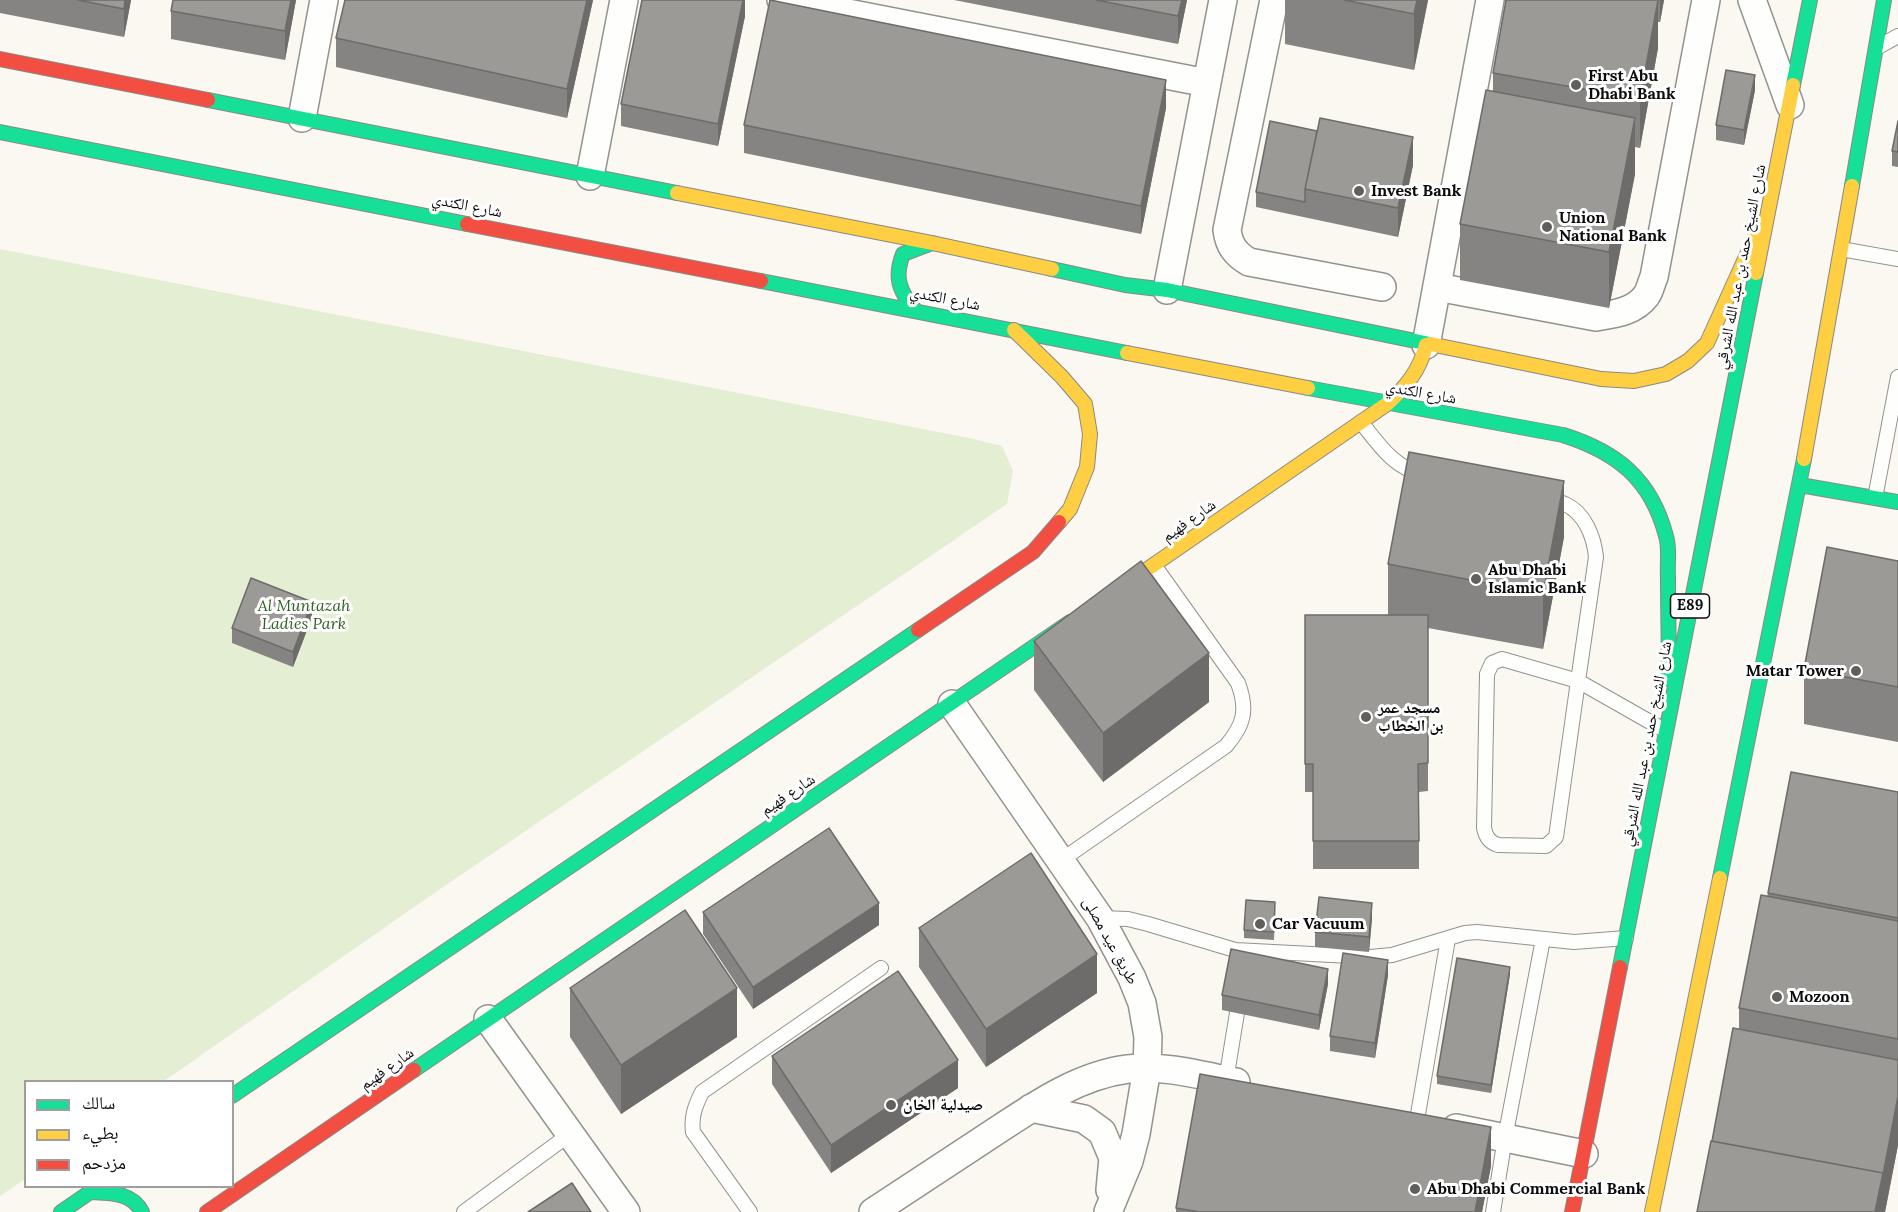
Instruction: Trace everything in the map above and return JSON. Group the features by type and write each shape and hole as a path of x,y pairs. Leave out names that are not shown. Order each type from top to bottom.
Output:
{"main road":[{"name":"شارع الشيخ حمد بن عبد الله الشرقي","path":"1572,1212 1810,0"},
{"path":"1652,1212 1800,485 1884,0"},
{"path":"0,59 932,243 1125,285 1167,290 1426,345 1609,380 1634,381 1666,374 1688,361 1707,343 1772,199"},
{"name":"شارع الكندي","path":"0,132 1585,441 1606,451 1643,483 1661,518 1667,538 1670,709"},
{"path":"915,310 903,297 897,282 897,268 903,254 932,243"},
{"path":"234,1095 1033,552 1070,509 1087,467 1090,434 1085,404 1062,377 1014,330"},
{"name":"شارع فهيم","path":"1096,605 1387,404 1403,390 1415,374 1424,357 1426,345"},
{"path":"1800,485 1898,502"},
{"name":"شارع فهيم","path":"207,1212 228,1206 488,1019 1077,618"},
{"path":"61,1212 94,1189 132,1198 140,1206 142,1212"}],"street":[{"path":"302,118 324,0"},
{"path":"590,176 624,0"},
{"path":"781,0 1207,83"},
{"path":"1167,290 1223,0"},
{"path":"1274,0 1227,230 1229,240 1233,249 1248,262 1382,287"},
{"path":"1426,345 1490,0"},
{"path":"1437,287 1596,317 1619,313 1635,306 1646,296 1654,277 1706,0"},
{"path":"1752,0 1790,105"},
{"name":"طريق عيد مصلى","path":"952,704 1100,918 1132,978 1142,1003 1148,1037 1146,1068 1136,1134 1129,1161 1108,1212"},
{"path":"488,1019 626,1212"},
{"path":"873,1212 1031,1108 1061,1091 1109,1072 1146,1068 1169,1069 1260,1087"},
{"path":"1031,1108 1084,1119 1102,1132 1113,1158 1108,1212"},
{"path":"1406,1118 1584,1154"}],"lane":[{"path":"1876,48 1898,36"},
{"path":"1841,249 1898,259"},
{"path":"1875,498 1898,377"},
{"path":"1361,422 1397,464 1407,471 1441,478"},
{"path":"1532,497 1566,504 1581,516 1595,540 1596,556 1578,681 1556,837 1546,846 1540,847 1492,843 1486,836 1484,828 1488,668 1496,660 1502,659 1578,681 1666,731"},
{"path":"1060,861 1226,746 1241,725 1244,712 1243,697 1238,683 1154,565"},
{"path":"1100,918 1128,919 1203,942 1247,951 1382,956 1477,932 1574,942 1626,938"},
{"path":"1406,1118 1448,939"},
{"path":"1494,1212 1505,1138 1543,939"},
{"path":"1245,967 1247,951"},
{"path":"750,1212 693,1132 692,1119 702,1092 881,968"},
{"path":"1226,1080 1237,1013"},
{"path":"464,1212 570,1134"}],"green space":[{"name":"Al Muntazah Ladies Park","path":"0,249 1002,446 1013,471 1007,504 446,885 165,1080 24,1080 24,1180 0,1196"}],"building":[{"path":"78,0 125,0 124,9"},
{"path":"173,0 291,0 285,31 171,11"},
{"path":"345,0 587,0 567,89 336,38"},
{"path":"642,0 743,0 718,124 621,104"},
{"path":"770,0 1166,80 1141,206 744,125"},
{"path":"1096,0 1182,0 1178,16"},
{"path":"1344,0 1417,0 1414,14"},
{"path":"1506,0 1658,0 1640,99 1493,73"},
{"path":"1726,70 1755,75 1744,130 1716,125"},
{"path":"1486,90 1635,118 1609,252 1460,224"},
{"path":"1320,118 1413,137 1398,208 1305,189"},
{"path":"1270,121 1317,131 1305,189 1305,202 1256,192"},
{"path":"1898,121 1898,152 1892,151"},
{"path":"1409,452 1564,481 1543,594 1388,564"},
{"path":"1827,547 1898,561 1898,687 1804,669"},
{"path":"1141,561 1209,653 1103,733 1034,641"},
{"path":"251,578 312,602 293,652 232,628"},
{"name":"مسجد عمر بن الخطاب","path":"1305,615 1428,615 1428,763 1418,764 1419,841 1313,841 1313,764 1305,764"},
{"path":"1791,772 1898,792 1898,918 1768,893"},
{"path":"829,828 879,903 753,987 703,912"},
{"path":"1031,853 1097,954 986,1029 919,928"},
{"path":"1761,895 1898,921 1898,1039 1739,1008"},
{"path":"1319,897 1372,903 1369,937 1315,932"},
{"name":"Car Vacuum","path":"1246,900 1275,902 1274,932 1244,930"},
{"path":"685,910 737,988 621,1065 570,988"},
{"path":"1231,949 1328,969 1319,1015 1222,995"},
{"path":"1343,953 1388,960 1375,1043 1330,1036"},
{"path":"1457,958 1510,967 1491,1085 1437,1076"},
{"path":"898,971 958,1060 831,1145 772,1056"},
{"path":"1733,1028 1898,1060 1898,1096 1883,1175 1883,1173 1712,1141"},
{"path":"1200,1074 1491,1127 1475,1212 1200,1212 1176,1208"},
{"path":"1711,1141 1883,1173 1875,1212 1697,1212"},
{"path":"572,1183 591,1212 528,1212"}],"traffic: fast":[{"path":"1793,85 1810,0"},
{"path":"1852,186 1884,0"},
{"path":"208,100 677,193"},
{"path":"0,132 467,224"},
{"path":"915,310 902,290 899,277 900,262 903,254 932,243"},
{"path":"1052,269 1430,344"},
{"path":"1620,967 1756,273"},
{"path":"761,281 1127,353"},
{"path":"1308,388 1563,435 1600,450 1629,470 1651,499 1667,541 1669,679"},
{"path":"1720,878 1804,459"},
{"path":"1800,485 1898,502"},
{"path":"414,1070 1070,622"},
{"path":"234,1095 918,630"},
{"path":"61,1212 96,1188"},
{"path":"90,1192 113,1193 126,1197 138,1205 142,1212"}],"traffic: slow":[{"path":"1756,273 1793,85"},
{"path":"1804,459 1852,186"},
{"path":"677,193 1052,269"},
{"path":"1430,344 1601,379 1634,381 1666,374 1688,361 1707,343 1759,228"},
{"path":"1014,330 1062,377 1085,404 1090,434 1087,467 1070,509 1059,522"},
{"path":"1110,595 1387,404 1411,378 1426,345"},
{"path":"1127,353 1308,388"},
{"path":"1652,1212 1720,878"}],"traffic: jam":[{"path":"0,59 208,100"},
{"path":"467,224 761,281"},
{"path":"918,630 1033,552 1059,522"},
{"path":"1572,1212 1620,967"},
{"path":"207,1212 414,1070"}],"place":[{"name":"First Abu Dhabi Bank","path":"1576,85"},
{"name":"Invest Bank","path":"1359,191"},
{"name":"Union National Bank","path":"1547,227"},
{"name":"Abu Dhabi Islamic Bank","path":"1476,579"},
{"name":"Matar Tower","path":"1856,671"},
{"name":"مسجد عمر بن الخطاب","path":"1366,717"},
{"name":"Car Vacuum","path":"1260,924"},
{"name":"Mozoon","path":"1777,997"},
{"name":"صيدلية الخان","path":"891,1105"},
{"name":"Abu Dhabi Commercial Bank","path":"1415,1189"}]}
